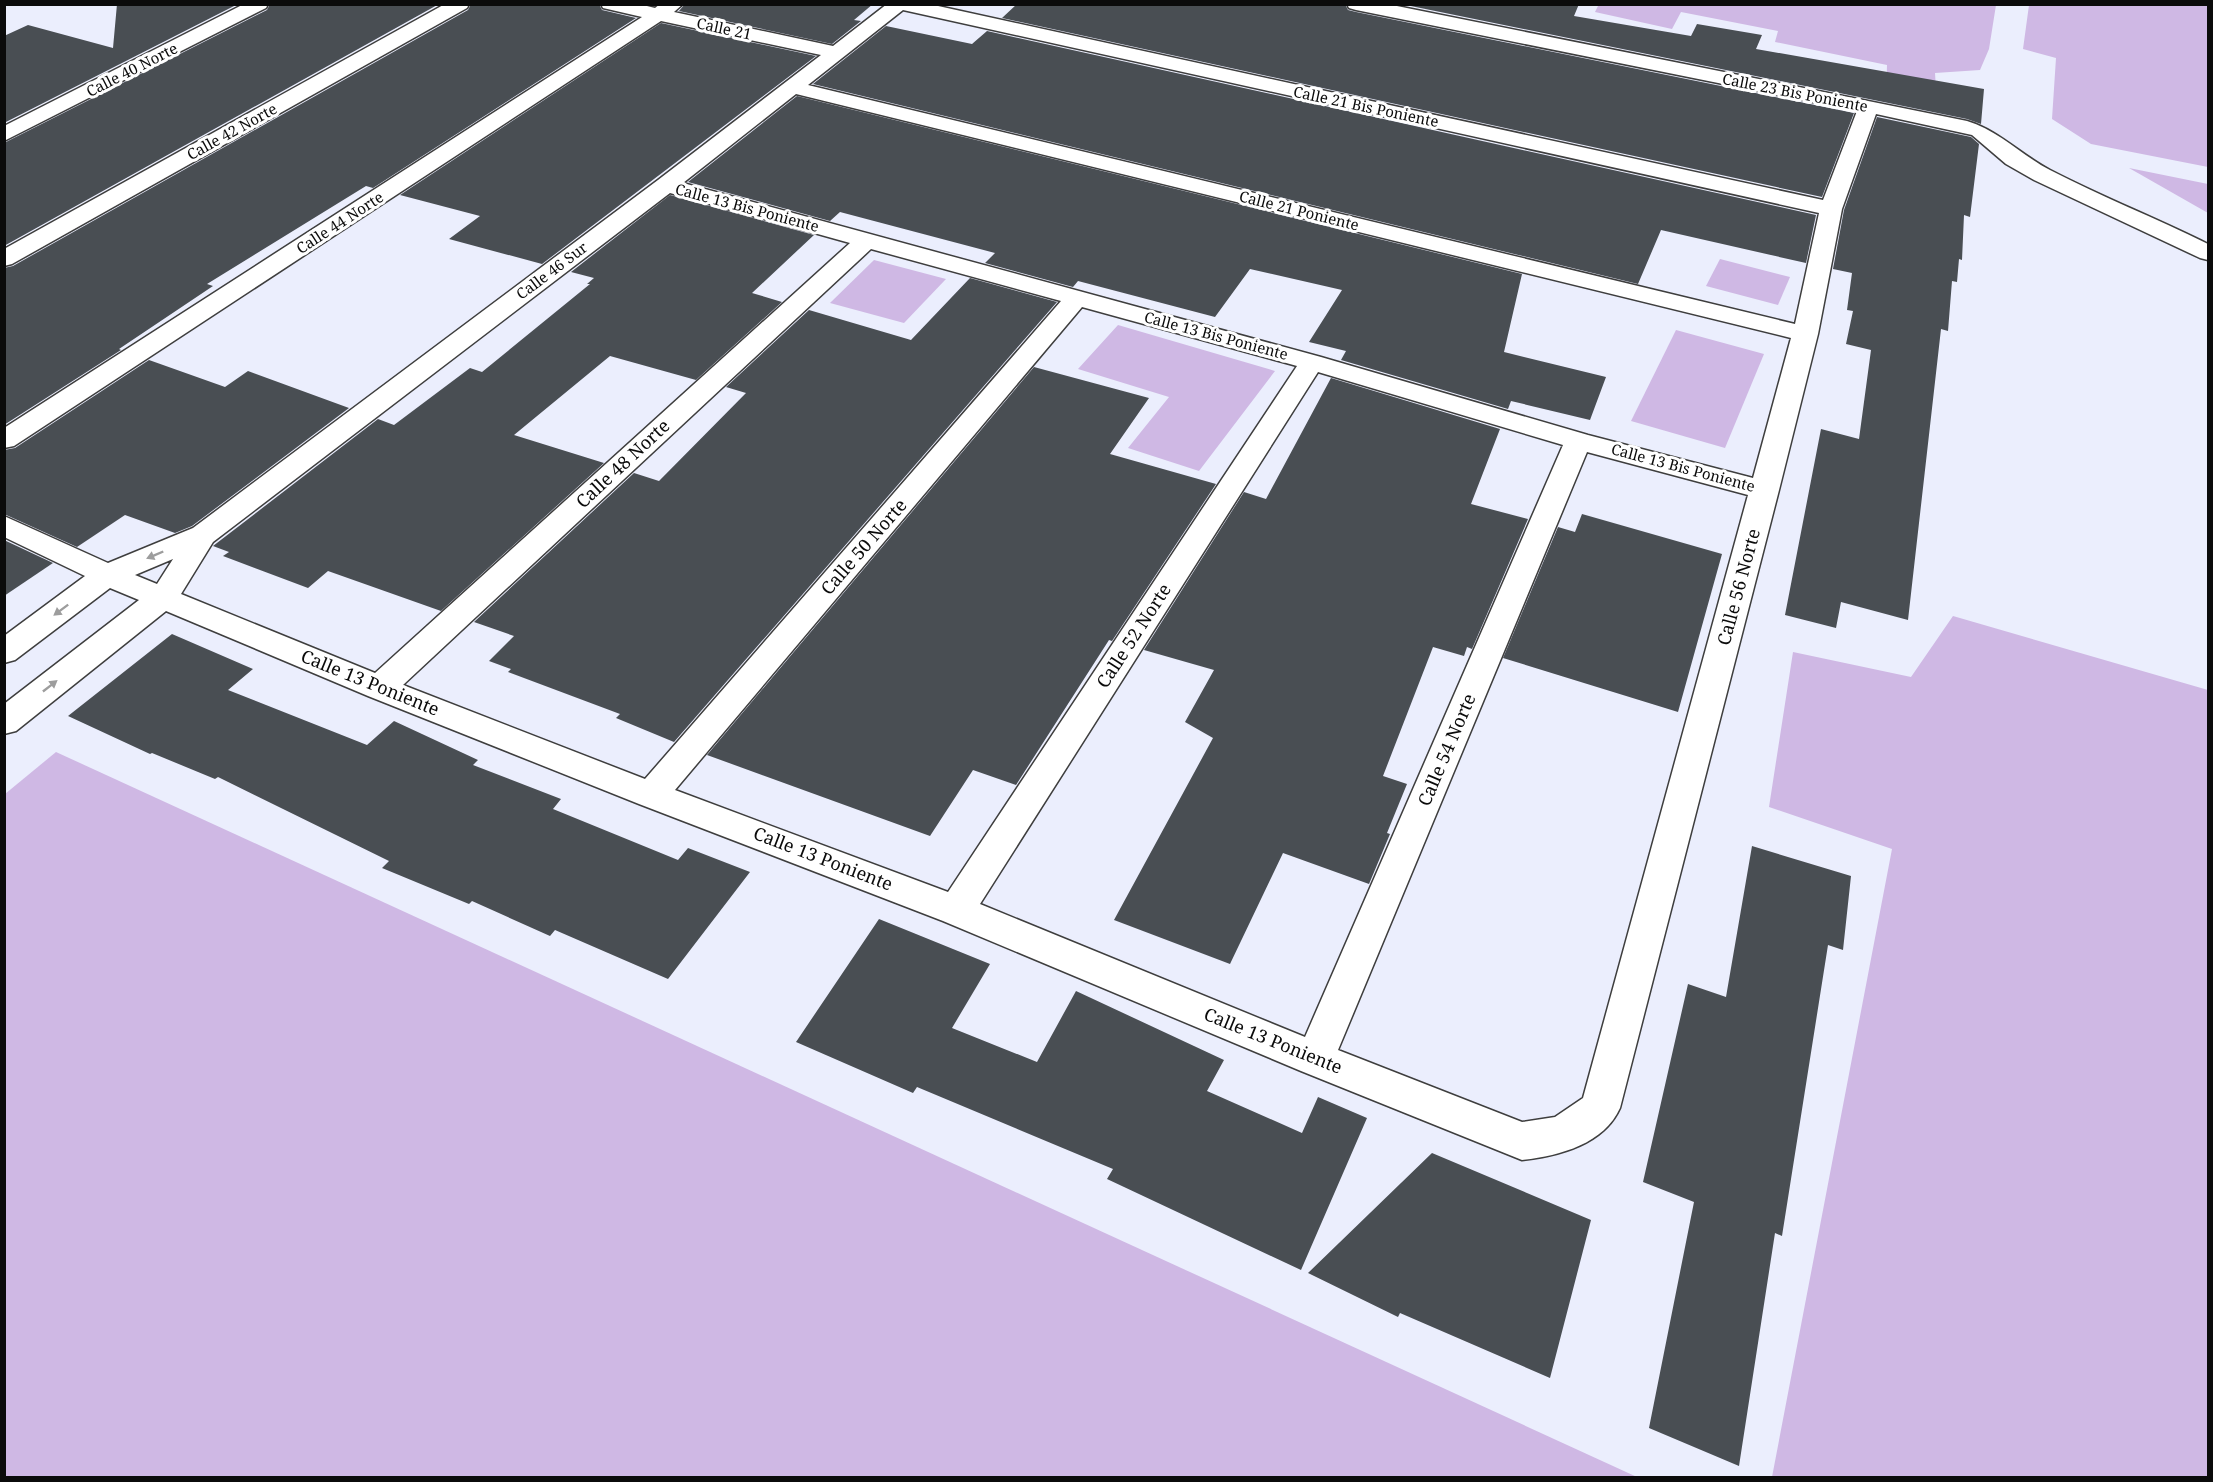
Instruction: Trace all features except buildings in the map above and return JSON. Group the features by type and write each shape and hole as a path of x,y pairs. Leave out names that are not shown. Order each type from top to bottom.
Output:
{"street":[{"name":"Calle 40 Norte","path":"4,135 259,4"},
{"name":"Calle 42 Norte","path":"4,259 460,4"},
{"name":"Calle 21","path":"610,4 666,10 838,53"},
{"name":"Calle 46 Sur","path":"4,652 107,574 203,535 666,185 900,4"},
{"name":"Calle 21 Bis Poniente","path":"900,4 1831,209"},
{"name":"Calle 23 Bis Poniente","path":"1356,4 1979,131 2014,159 2042,175 2208,253"},
{"name":"Calle 44 Norte","path":"4,440 666,10"},
{"name":"Calle 21 Poniente","path":"793,87 1805,334"},
{"name":"Calle 56 Norte","path":"1612,1067 1805,334 1831,209 1868,108"},
{"name":"Calle 13 Bis Poniente","path":"666,185 1312,362 1578,441 1765,490"},
{"name":"Calle 48 Norte","path":"379,688 866,241"},
{"name":"Calle 50 Norte","path":"651,795 1076,298"},
{"name":"Calle 52 Norte","path":"956,910 1312,362"},
{"name":"Calle 54 Norte","path":"1315,1059 1578,441"},
{"name":"Calle 13 Poniente","path":"4,525 107,574 379,688 651,795 956,910 1315,1059 1522,1141 1551,1139 1581,1125 1600,1108 1612,1067"},
{"name":"Calle 46 Sur","path":"4,722 164,597 203,535"}],"shaded area":[{"path":"1599,4 1996,5 1989,49 1980,70 1935,73 1937,105 1886,99 1887,65 1775,42 1778,31 1681,12 1672,29 1595,12"},
{"path":"2029,5 2208,5 2208,167 2091,144 2052,119 2056,58 2023,49"},
{"path":"2129,168 2208,184 2208,213"},
{"path":"1720,259 1790,277 1778,305 1706,286"},
{"path":"874,260 946,279 904,323 830,303"},
{"path":"1118,325 1275,371 1199,471 1128,448 1169,397 1078,369"},
{"path":"1676,330 1764,354 1725,448 1631,421"},
{"path":"1953,616 2208,690 2208,1477 1772,1477 1892,849 1769,807 1793,652 1911,677"},
{"path":"56,752 1637,1477 5,1477 5,794"}]}
